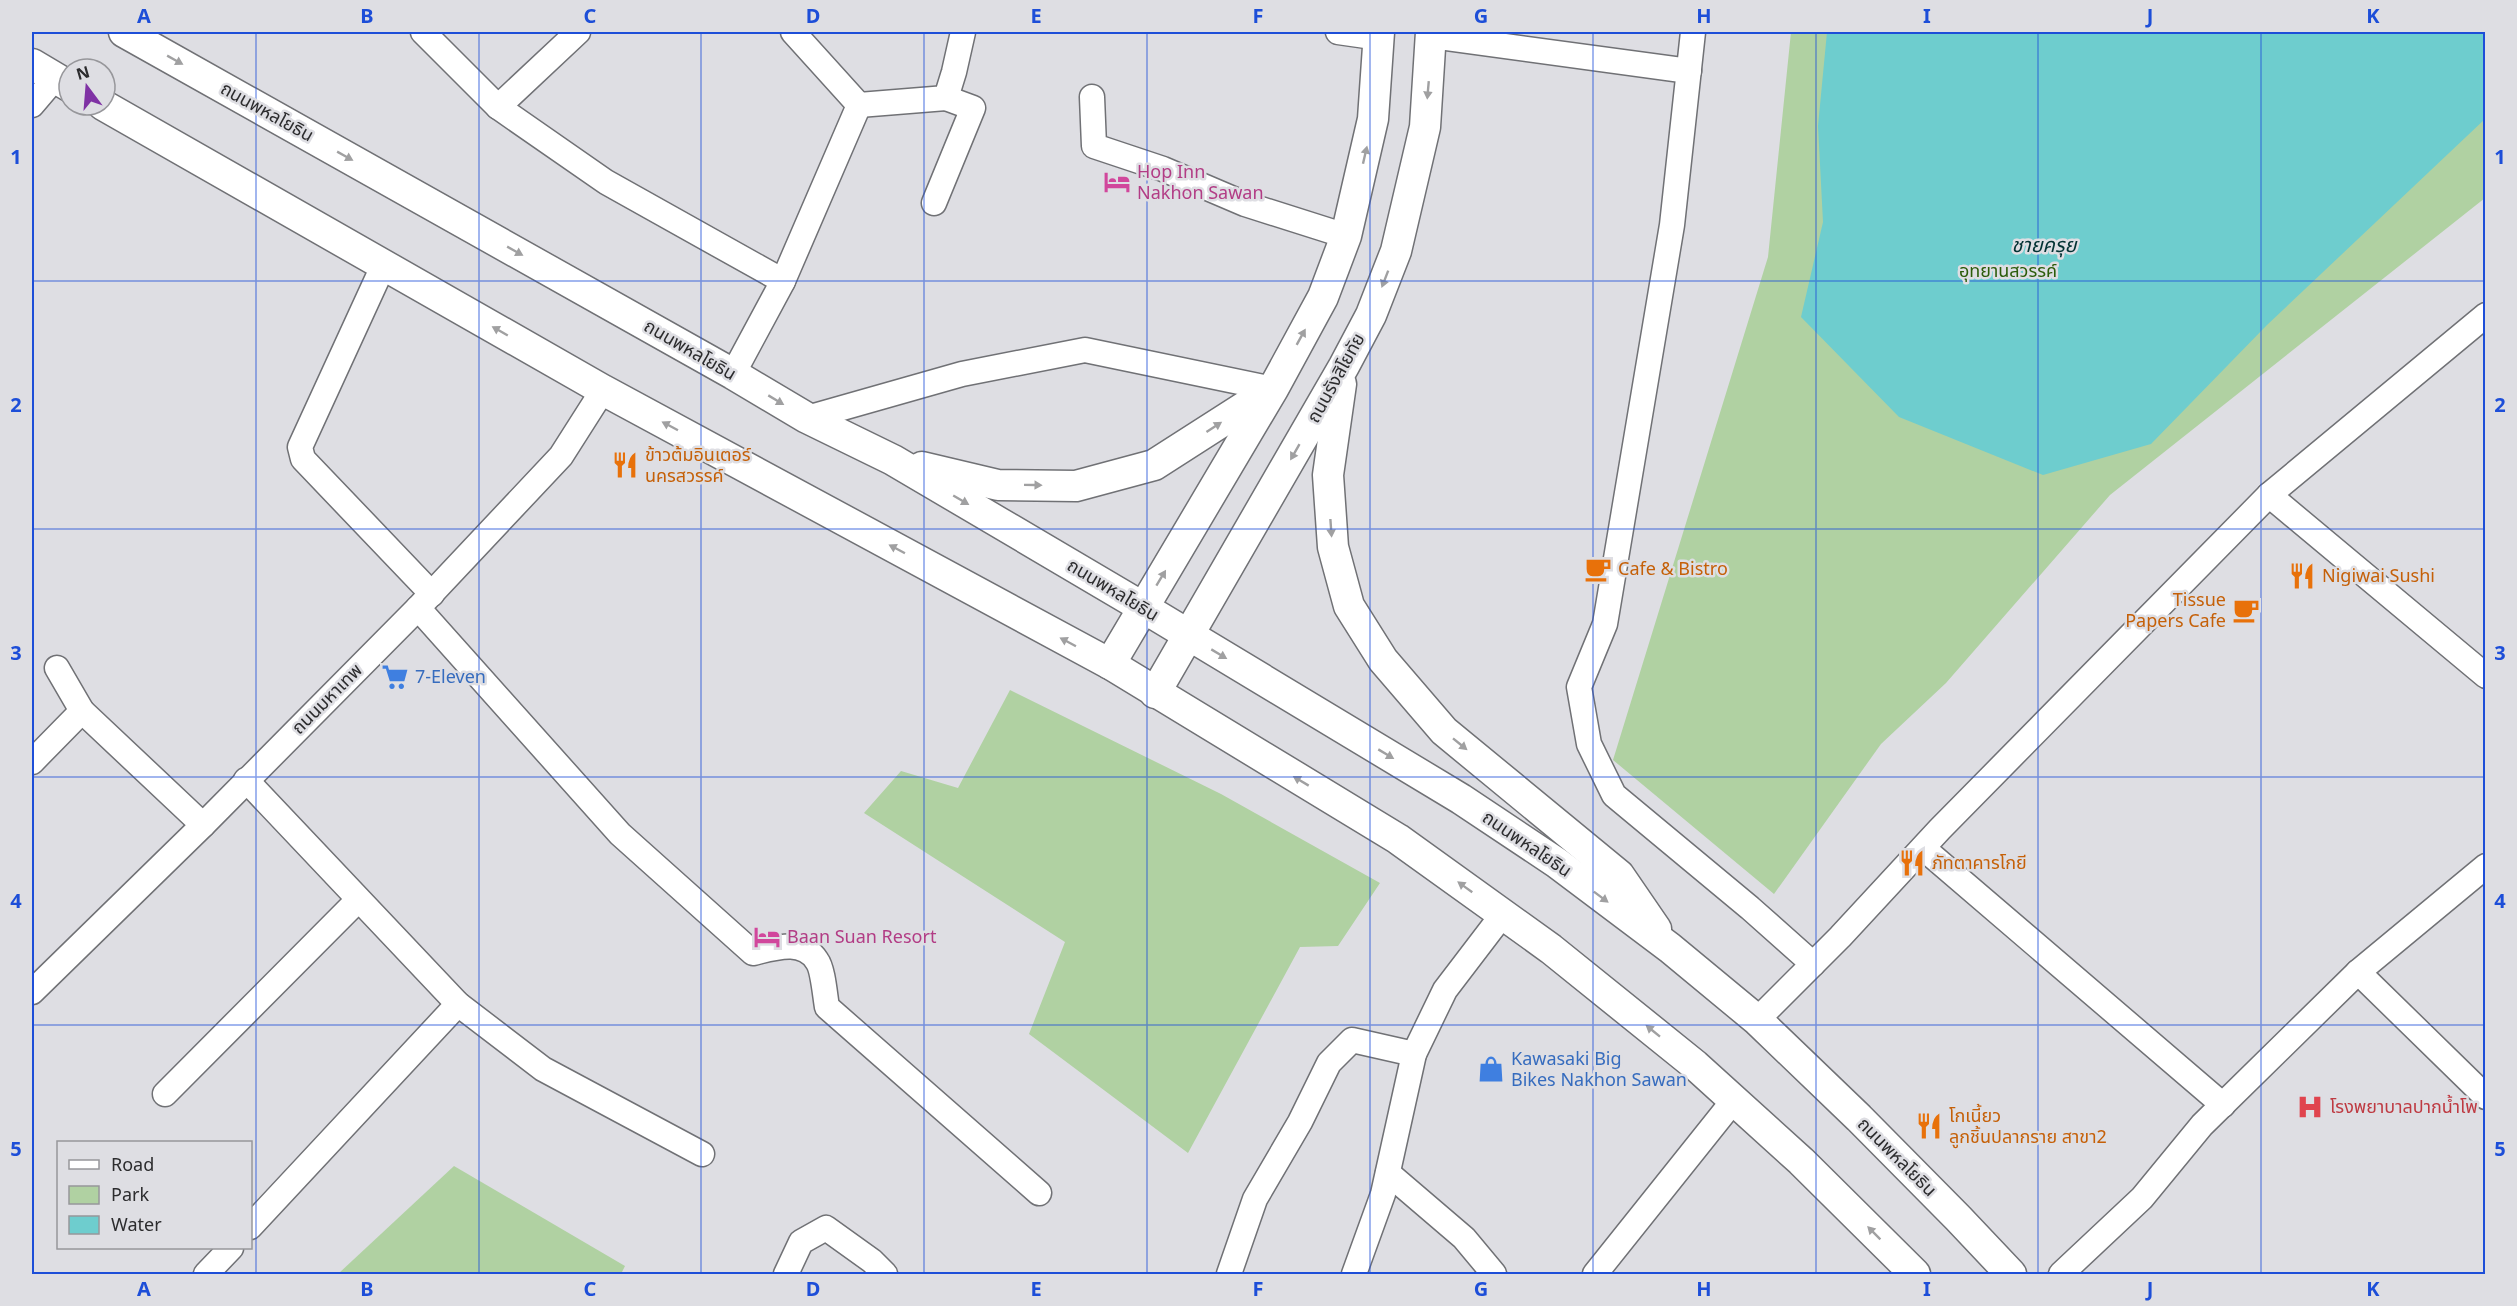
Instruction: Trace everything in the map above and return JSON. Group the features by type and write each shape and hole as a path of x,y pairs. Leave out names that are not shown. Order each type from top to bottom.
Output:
{"main road":[{"name":"ถนนพหลโยธิน","path":"124,32 733,374 807,418 893,460 1461,799 1557,863 1670,948 1757,1020 1876,1135 2011,1275"},
{"name":"ถนนรังสิโยทัย","path":"1155,693 1344,366 1371,315 1396,251 1425,127 1432,34"},
{"path":"1110,664 1273,389 1323,297 1346,236 1373,120 1380,35"},
{"path":"117,113 603,390 1110,664 1398,840 1551,949 1695,1065 1801,1161 1916,1275"},
{"path":"1344,366 1328,475 1333,547 1350,606 1383,660 1444,731 1619,874 1670,948"},
{"path":"893,460 998,485 1076,486 1154,465 1273,389"}],"street":[{"path":"423,32 498,107 606,182 783,281"},
{"path":"498,107 578,32"},
{"path":"793,32 859,105"},
{"path":"946,98 963,32"},
{"path":"1338,32 1380,35"},
{"path":"1693,32 1672,225 1605,624 1579,687 1589,744 1614,795 1750,908 1813,964"},
{"path":"1432,34 1689,71"},
{"path":"32,105 52,76"},
{"path":"1092,97 1094,146 1163,170 1245,204 1346,236"},
{"path":"859,105 946,98 973,108 934,202"},
{"path":"733,374 783,281 859,105"},
{"path":"384,264 300,447 303,459 620,834 753,953 783,946 801,947 818,961 827,1007 1039,1193"},
{"path":"1757,1020 2269,495 2486,315"},
{"path":"807,418 962,374 1085,350 1273,389"},
{"name":"ถนนมหาเทพ","path":"32,992 203,825 425,601 561,456 603,390"},
{"path":"2269,495 2486,676"},
{"path":"57,668 82,711 203,825"},
{"path":"32,762 82,711"},
{"path":"246,780 458,1004 543,1069 702,1154"},
{"path":"1923,848 2223,1105"},
{"path":"2061,1275 2142,1198 2202,1125 2358,972 2486,866"},
{"path":"165,1094 358,900"},
{"path":"1354,1275 1383,1194 1414,1054 1445,990 1503,914"},
{"path":"2358,972 2486,1097"},
{"path":"252,1225 458,1004"},
{"path":"1229,1275 1256,1198 1300,1122 1329,1063 1352,1040 1414,1054"},
{"path":"1595,1275 1734,1100"},
{"path":"1388,1173 1464,1238 1494,1275"},
{"path":"786,1275 801,1242 826,1228 872,1261 885,1275"},
{"path":"206,1275 230,1249"}],"green space":[{"name":"อุทยานสวรรค์","path":"1791,32 2485,32 2485,198 2110,495 1946,683 1881,744 1774,894 1613,760 1768,257"},
{"path":"1010,690 1221,794 1380,883 1338,946 1300,947 1188,1153 1029,1034 1065,942 864,813 901,771 958,788"},
{"path":"454,1166 625,1266 621,1274 338,1274"}],"water":[{"name":"ชายครุย","path":"1827,32 2485,32 2485,119 2267,325 2151,444 2043,475 1899,417 1801,317 1823,222 1818,126"}],"place":[{"name":"Hop Inn Nakhon Sawan","path":"1117,182"},
{"name":"ข้าวต้มอินเตอร์ นครสวรรค์","path":"625,465"},
{"name":"Cafe & Bistro","path":"1598,569"},
{"name":"Nigiwai Sushi","path":"2302,576"},
{"name":"Tissue Papers Cafe","path":"2246,610"},
{"name":"7-Eleven","path":"395,677"},
{"name":"ภัทตาคารโกยี","path":"1912,863"},
{"name":"Baan Suan Resort","path":"767,937"},
{"name":"Kawasaki Big Bikes Nakhon Sawan","path":"1491,1069"},
{"name":"โรงพยาบาลปากน้ำโพ","path":"2310,1107"},
{"name":"โกเนี้ยว ลูกชิ้นปลากราย สาขา2","path":"1929,1126"}]}
